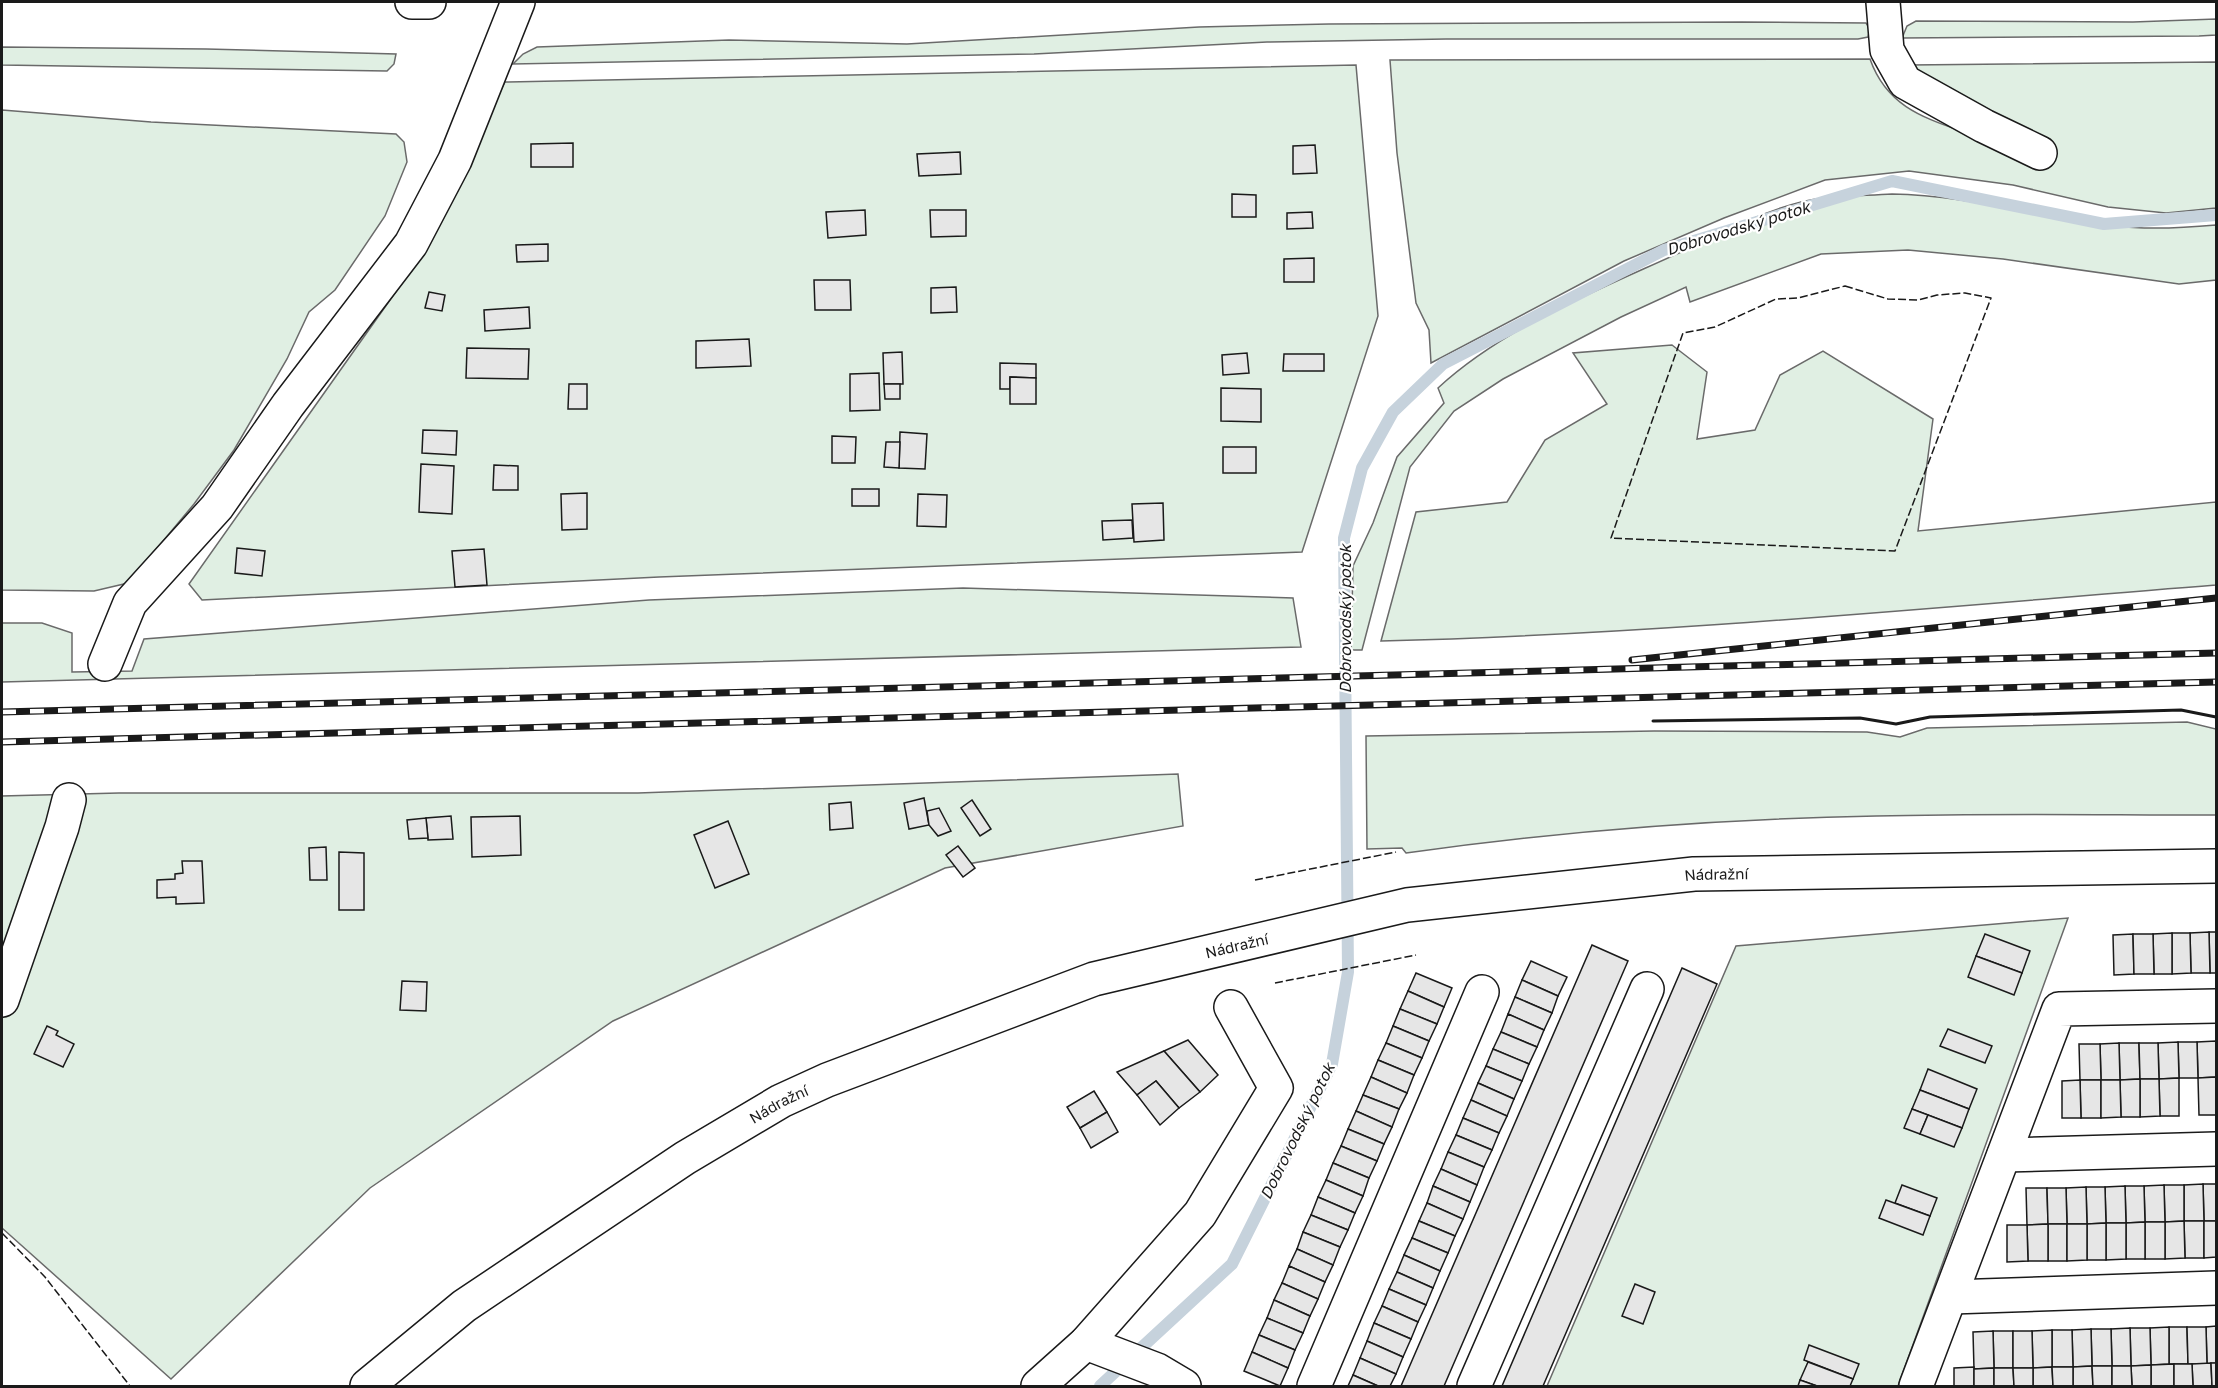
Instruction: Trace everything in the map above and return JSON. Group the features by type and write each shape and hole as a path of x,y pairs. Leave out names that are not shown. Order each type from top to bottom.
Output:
{"main road":[{"path":"412,2 429,2"},
{"path":"105,664 130,603 217,507 288,405 411,244 455,160 518,2"},
{"path":"1883,2 1887,50 1905,82 1984,126 2040,153"},
{"path":"2,1000 62,827 69,800"},
{"name":"Nádražní","path":"367,1386 464,1306 685,1158 781,1101 826,1080 1094,980 1407,905 1694,874 2217,866"},
{"path":"1474,1386 1647,989"},
{"path":"1314,1386 1482,992"},
{"path":"1916,1386 2059,1009 2217,1006"},
{"path":"1038,1386 1093,1345 1200,1214 1276,1088 1231,1007"},
{"path":"2004,1155 2217,1149"},
{"path":"1951,1297 2217,1288"},
{"path":"1093,1345 1175,1382"}],"green space":[{"path":"2216,19 2216,35 1902,38 1907,26 1916,21 2133,22"},
{"path":"1866,23 1870,29 1868,37 1858,39 1446,39 1267,42 1034,54 513,64 523,54 537,47 729,40 907,44 1199,27 1329,24"},
{"path":"2,47 396,54 394,64 387,71 2,65"},
{"path":"1870,59 1878,76 1899,101 1926,118 1975,136 1910,65 2216,62 2216,208 2166,213 2108,207 2013,185 1909,171 1825,180 1724,218 1624,261 1431,363 1429,330 1416,303 1397,153 1390,60"},
{"path":"1356,65 1378,316 1302,552 659,577 202,600 189,584 414,266 505,82"},
{"path":"2,110 151,122 396,134 404,142 407,162 385,216 335,290 309,312 287,359 234,450 194,504 128,583 94,591 2,590"},
{"path":"1892,194 1948,198 2128,227 2166,228 2216,225 2216,280 2179,284 2003,259 1908,250 1821,254 1690,302 1686,287 1621,317 1503,379 1454,411 1410,467 1362,650 1351,650 1353,566 1373,523 1397,457 1444,403 1438,388 1464,366 1492,346 1553,312 1754,218 1812,200"},
{"path":"1672,345 1707,372 1697,439 1755,430 1780,375 1823,351 1933,419 1918,531 2216,502 2216,585 1695,626 1381,641 1416,512 1507,502 1545,440 1607,404 1573,353"},
{"path":"963,588 1293,598 1301,647 2,682 2,623 42,623 72,633 72,672 132,671 144,639 649,600"},
{"path":"2187,722 2216,729 2216,815 1961,815 1817,818 1700,823 1582,832 1406,853 1402,848 1367,849 1366,736 1654,731 1867,732 1900,737 1927,728"},
{"path":"1178,774 1183,826 945,868 613,1021 370,1188 171,1379 2,1228 2,796 119,793 638,793"},
{"path":"2068,918 1898,1386 1547,1386 1736,946"}],"building":[{"path":"573,143 573,167 531,167 531,144"},
{"path":"1315,145 1317,173 1293,174 1293,146"},
{"path":"960,152 961,174 919,176 917,154"},
{"path":"1232,194 1256,195 1256,217 1232,217"},
{"path":"865,210 866,235 828,238 826,212"},
{"path":"930,210 966,210 966,236 931,237"},
{"path":"1312,212 1313,228 1287,229 1287,213"},
{"path":"548,244 548,261 517,262 516,245"},
{"path":"1314,258 1314,282 1284,282 1284,259"},
{"path":"814,280 850,280 851,310 815,310"},
{"path":"956,287 957,312 931,313 931,288"},
{"path":"429,292 445,295 442,311 425,308"},
{"path":"529,307 530,328 485,331 484,310"},
{"path":"749,339 751,366 696,368 696,341"},
{"path":"467,348 529,349 528,379 466,378"},
{"path":"902,352 903,384 884,384 883,353"},
{"path":"1247,353 1249,373 1223,375 1222,355"},
{"path":"1284,354 1324,354 1324,371 1283,371"},
{"path":"1000,363 1036,364 1036,378 1010,377 1010,389 1000,389"},
{"path":"879,373 880,410 850,411 850,374"},
{"path":"1010,377 1036,378 1036,404 1010,404"},
{"path":"569,384 587,384 587,409 568,409"},
{"path":"884,384 900,384 900,399 885,399"},
{"path":"1221,388 1261,389 1261,422 1221,421"},
{"path":"423,430 457,431 456,455 422,453"},
{"path":"900,432 927,434 925,469 899,468"},
{"path":"832,436 856,437 855,463 832,463"},
{"path":"886,442 900,442 899,468 884,467"},
{"path":"1223,447 1256,447 1256,473 1223,473"},
{"path":"421,464 454,466 452,514 419,512"},
{"path":"494,465 518,466 518,490 493,490"},
{"path":"852,489 879,489 879,506 852,506"},
{"path":"587,493 587,529 562,530 561,494"},
{"path":"918,494 947,495 946,527 917,526"},
{"path":"1163,503 1164,540 1134,542 1132,504"},
{"path":"1132,520 1133,538 1103,540 1102,521"},
{"path":"237,548 265,551 262,576 235,573"},
{"path":"484,549 487,585 455,587 452,551"},
{"path":"924,798 929,825 909,829 904,803"},
{"path":"972,800 991,829 980,836 961,808"},
{"path":"851,802 853,828 830,830 829,804"},
{"path":"939,808 951,831 938,836 929,825 927,811"},
{"path":"451,816 453,839 428,840 426,818"},
{"path":"520,816 521,855 472,857 471,817"},
{"path":"426,818 428,838 409,839 407,820"},
{"path":"728,821 749,874 715,888 694,835"},
{"path":"958,846 975,868 963,877 946,855"},
{"path":"326,847 327,880 310,880 309,848"},
{"path":"339,852 364,853 364,910 339,910"},
{"path":"182,861 202,861 204,903 176,904 176,897 157,898 157,880 175,879 175,874 183,873"},
{"path":"2209,932 2216,932 2216,973 2210,973"},
{"path":"2209,932 2210,973 2191,973 2190,933"},
{"path":"2172,933 2190,933 2191,973 2172,974"},
{"path":"2172,933 2172,974 2154,974 2153,934"},
{"path":"1985,934 2030,951 2022,973 1976,956"},
{"path":"2133,934 2134,974 2114,975 2113,935"},
{"path":"2133,934 2153,934 2154,974 2134,974"},
{"path":"1592,945 1628,961 1444,1386 1401,1386"},
{"path":"1976,956 2022,973 2014,995 1968,977"},
{"path":"1531,961 1567,977 1558,996 1522,980"},
{"path":"1682,968 1717,984 1543,1386 1502,1386"},
{"path":"1416,973 1452,988 1444,1007 1408,991"},
{"path":"1522,980 1558,996 1552,1013 1515,997"},
{"path":"402,981 427,982 426,1011 400,1010"},
{"path":"1408,991 1444,1007 1437,1024 1400,1009"},
{"path":"1515,997 1552,1013 1544,1030 1508,1014"},
{"path":"1400,1009 1437,1024 1429,1041 1393,1026"},
{"path":"1508,1014 1544,1030 1537,1047 1501,1032"},
{"path":"47,1026 58,1031 56,1035 74,1044 63,1067 34,1054"},
{"path":"1393,1026 1429,1041 1422,1058 1386,1043"},
{"path":"1948,1029 1992,1046 1985,1063 1940,1046"},
{"path":"1501,1032 1537,1047 1529,1064 1493,1049"},
{"path":"1188,1040 1218,1075 1200,1092 1164,1051"},
{"path":"2216,1041 2216,1077 2198,1078 2197,1042"},
{"path":"2178,1042 2197,1042 2198,1078 2179,1078"},
{"path":"2178,1042 2179,1078 2159,1079 2158,1043"},
{"path":"1386,1043 1422,1058 1414,1075 1378,1060"},
{"path":"2119,1043 2139,1043 2140,1079 2120,1080"},
{"path":"2119,1043 2120,1080 2101,1080 2100,1044"},
{"path":"2139,1043 2158,1043 2159,1079 2140,1079"},
{"path":"2079,1044 2100,1044 2101,1080 2080,1080"},
{"path":"1493,1049 1529,1064 1522,1081 1486,1066"},
{"path":"1164,1051 1200,1092 1179,1108 1156,1081 1137,1095 1117,1072"},
{"path":"1378,1060 1414,1075 1407,1093 1371,1077"},
{"path":"1486,1066 1522,1081 1514,1099 1478,1083"},
{"path":"1928,1069 1977,1089 1969,1109 1920,1090"},
{"path":"1371,1077 1407,1093 1399,1109 1363,1095"},
{"path":"2216,1077 2216,1115 2199,1115 2198,1078"},
{"path":"2179,1078 2179,1116 2160,1116 2159,1079"},
{"path":"2140,1079 2159,1079 2160,1116 2140,1117"},
{"path":"2140,1079 2140,1117 2121,1117 2120,1080"},
{"path":"2080,1080 2101,1080 2101,1118 2081,1118"},
{"path":"2080,1080 2081,1118 2062,1118 2062,1081"},
{"path":"2101,1080 2120,1080 2121,1117 2101,1118"},
{"path":"1156,1081 1179,1108 1160,1125 1137,1095"},
{"path":"1478,1083 1514,1099 1507,1116 1471,1100"},
{"path":"1920,1090 1969,1109 1962,1128 1912,1109"},
{"path":"1094,1091 1107,1112 1080,1128 1067,1107"},
{"path":"1363,1095 1399,1109 1392,1127 1356,1111"},
{"path":"1471,1100 1507,1116 1499,1133 1463,1118"},
{"path":"1912,1109 1928,1115 1920,1134 1904,1128"},
{"path":"1356,1111 1392,1127 1384,1144 1348,1129"},
{"path":"1107,1112 1118,1132 1091,1148 1080,1128"},
{"path":"1928,1115 1962,1128 1954,1147 1920,1134"},
{"path":"1463,1118 1499,1133 1492,1150 1456,1135"},
{"path":"1348,1129 1384,1144 1377,1161 1341,1146"},
{"path":"1456,1135 1492,1150 1484,1167 1448,1152"},
{"path":"1341,1146 1377,1161 1369,1178 1333,1163"},
{"path":"1448,1152 1484,1167 1477,1185 1441,1169"},
{"path":"1333,1163 1369,1178 1363,1196 1326,1180"},
{"path":"1441,1169 1477,1185 1470,1202 1433,1186"},
{"path":"1326,1180 1363,1196 1355,1213 1318,1197"},
{"path":"2203,1184 2216,1184 2216,1221 2204,1221"},
{"path":"2203,1184 2204,1221 2184,1221 2184,1185"},
{"path":"1902,1185 1937,1198 1930,1216 1895,1203"},
{"path":"2164,1185 2184,1185 2184,1221 2165,1222"},
{"path":"2164,1185 2165,1222 2145,1222 2144,1186"},
{"path":"1433,1186 1470,1202 1463,1219 1427,1203"},
{"path":"2125,1186 2144,1186 2145,1222 2126,1223"},
{"path":"2125,1186 2126,1223 2106,1223 2105,1187"},
{"path":"2086,1187 2105,1187 2106,1223 2087,1224"},
{"path":"2086,1187 2087,1224 2067,1224 2066,1188"},
{"path":"2026,1188 2047,1188 2048,1224 2027,1225"},
{"path":"2047,1188 2066,1188 2067,1224 2048,1224"},
{"path":"1318,1197 1355,1213 1348,1230 1311,1215"},
{"path":"1886,1200 1930,1216 1923,1235 1879,1218"},
{"path":"1427,1203 1463,1219 1455,1236 1419,1221"},
{"path":"1311,1215 1348,1230 1340,1247 1303,1232"},
{"path":"1419,1221 1455,1236 1448,1253 1412,1238"},
{"path":"2184,1221 2204,1221 2204,1258 2185,1258"},
{"path":"2184,1221 2185,1258 2165,1259 2165,1222"},
{"path":"2204,1221 2216,1221 2216,1257 2204,1258"},
{"path":"2145,1222 2165,1222 2165,1259 2145,1259"},
{"path":"2145,1222 2145,1259 2126,1259 2126,1223"},
{"path":"2106,1223 2126,1223 2126,1259 2106,1260"},
{"path":"2106,1223 2106,1260 2087,1260 2087,1224"},
{"path":"2048,1224 2067,1224 2067,1261 2048,1261"},
{"path":"2048,1224 2048,1261 2028,1261 2027,1225"},
{"path":"2067,1224 2087,1224 2087,1260 2067,1261"},
{"path":"2007,1225 2027,1225 2028,1261 2007,1262"},
{"path":"1303,1232 1340,1247 1333,1265 1297,1249"},
{"path":"1412,1238 1448,1253 1440,1271 1404,1255"},
{"path":"1297,1249 1333,1265 1325,1282 1289,1266"},
{"path":"1404,1255 1440,1271 1433,1288 1397,1272"},
{"path":"1289,1266 1325,1282 1318,1299 1282,1283"},
{"path":"1397,1272 1433,1288 1426,1305 1389,1289"},
{"path":"1282,1283 1318,1299 1310,1316 1274,1300"},
{"path":"1635,1284 1655,1292 1643,1324 1622,1316"},
{"path":"1389,1289 1426,1305 1418,1322 1382,1306"},
{"path":"1274,1300 1310,1316 1303,1333 1267,1318"},
{"path":"1382,1306 1418,1322 1411,1339 1374,1323"},
{"path":"1267,1318 1303,1333 1295,1350 1259,1335"},
{"path":"1374,1323 1411,1339 1403,1357 1367,1341"},
{"path":"2216,1326 2216,1363 2207,1364 2206,1327"},
{"path":"2169,1327 2187,1327 2188,1364 2169,1364"},
{"path":"2169,1327 2169,1364 2151,1365 2150,1328"},
{"path":"2187,1327 2206,1327 2207,1364 2188,1364"},
{"path":"2130,1328 2150,1328 2151,1365 2131,1366"},
{"path":"2130,1328 2131,1366 2112,1366 2111,1329"},
{"path":"2091,1329 2111,1329 2112,1366 2092,1366"},
{"path":"2091,1329 2092,1366 2073,1367 2072,1330"},
{"path":"2052,1330 2072,1330 2073,1367 2052,1367"},
{"path":"2052,1330 2052,1367 2033,1368 2032,1331"},
{"path":"1993,1331 2013,1331 2013,1368 1994,1368"},
{"path":"1993,1331 1994,1368 1974,1369 1973,1332"},
{"path":"2013,1331 2032,1331 2033,1368 2013,1368"},
{"path":"1259,1335 1295,1350 1288,1368 1252,1352"},
{"path":"1367,1341 1403,1357 1396,1374 1360,1358"},
{"path":"1809,1345 1859,1364 1853,1379 1804,1360"},
{"path":"1252,1352 1288,1368 1280,1386 1244,1371"},
{"path":"1360,1358 1396,1374 1390,1386 1378,1386 1353,1375"},
{"path":"1808,1362 1853,1379 1850,1386 1817,1386 1800,1380"},
{"path":"2211,1363 2212,1386 2193,1386 2192,1364"},
{"path":"2211,1363 2216,1363 2216,1386 2212,1386"},
{"path":"2174,1364 2174,1386 2151,1386 2151,1365"},
{"path":"2174,1364 2192,1364 2193,1386 2174,1386"},
{"path":"2151,1365 2151,1386 2132,1386 2131,1366"},
{"path":"2092,1366 2093,1386 2073,1386 2073,1367"},
{"path":"2092,1366 2112,1366 2112,1386 2093,1386"},
{"path":"2112,1366 2131,1366 2132,1386 2112,1386"},
{"path":"1974,1367 1974,1386 1954,1386 1954,1368"},
{"path":"2052,1367 2053,1386 2033,1386 2033,1368"},
{"path":"2052,1367 2073,1367 2073,1386 2053,1386"},
{"path":"1994,1368 1994,1386 1974,1386 1974,1369"},
{"path":"1994,1368 2013,1368 2014,1386 1994,1386"},
{"path":"2013,1368 2033,1368 2033,1386 2014,1386"},
{"path":"1353,1375 1378,1386 1348,1386"},
{"path":"1800,1380 1817,1386 1798,1386"}],"waterway":[{"name":"Dobrovodský potok","path":"1100,1386 1232,1264 1332,1064 1348,972 1344,538 1362,468 1393,412 1443,364 1664,250 1892,181 2104,224 2216,215"}],"railway":[{"path":"1632,660 2216,598"},
{"path":"2,712 2216,653"},
{"path":"2,742 2216,682"}],"fence":[{"path":"1845,286 1888,299 1918,300 1937,295 1965,293 1991,298 1895,551 1611,538 1683,333 1715,327 1776,299 1798,298 1845,286"},
{"path":"1255,880 1396,852"},
{"path":"1275,983 1416,955"},
{"path":"2,1233 45,1277 130,1386"}],"wall":[{"path":"1653,721 1860,718 1896,724 1930,717 2181,710 2216,717"}]}
